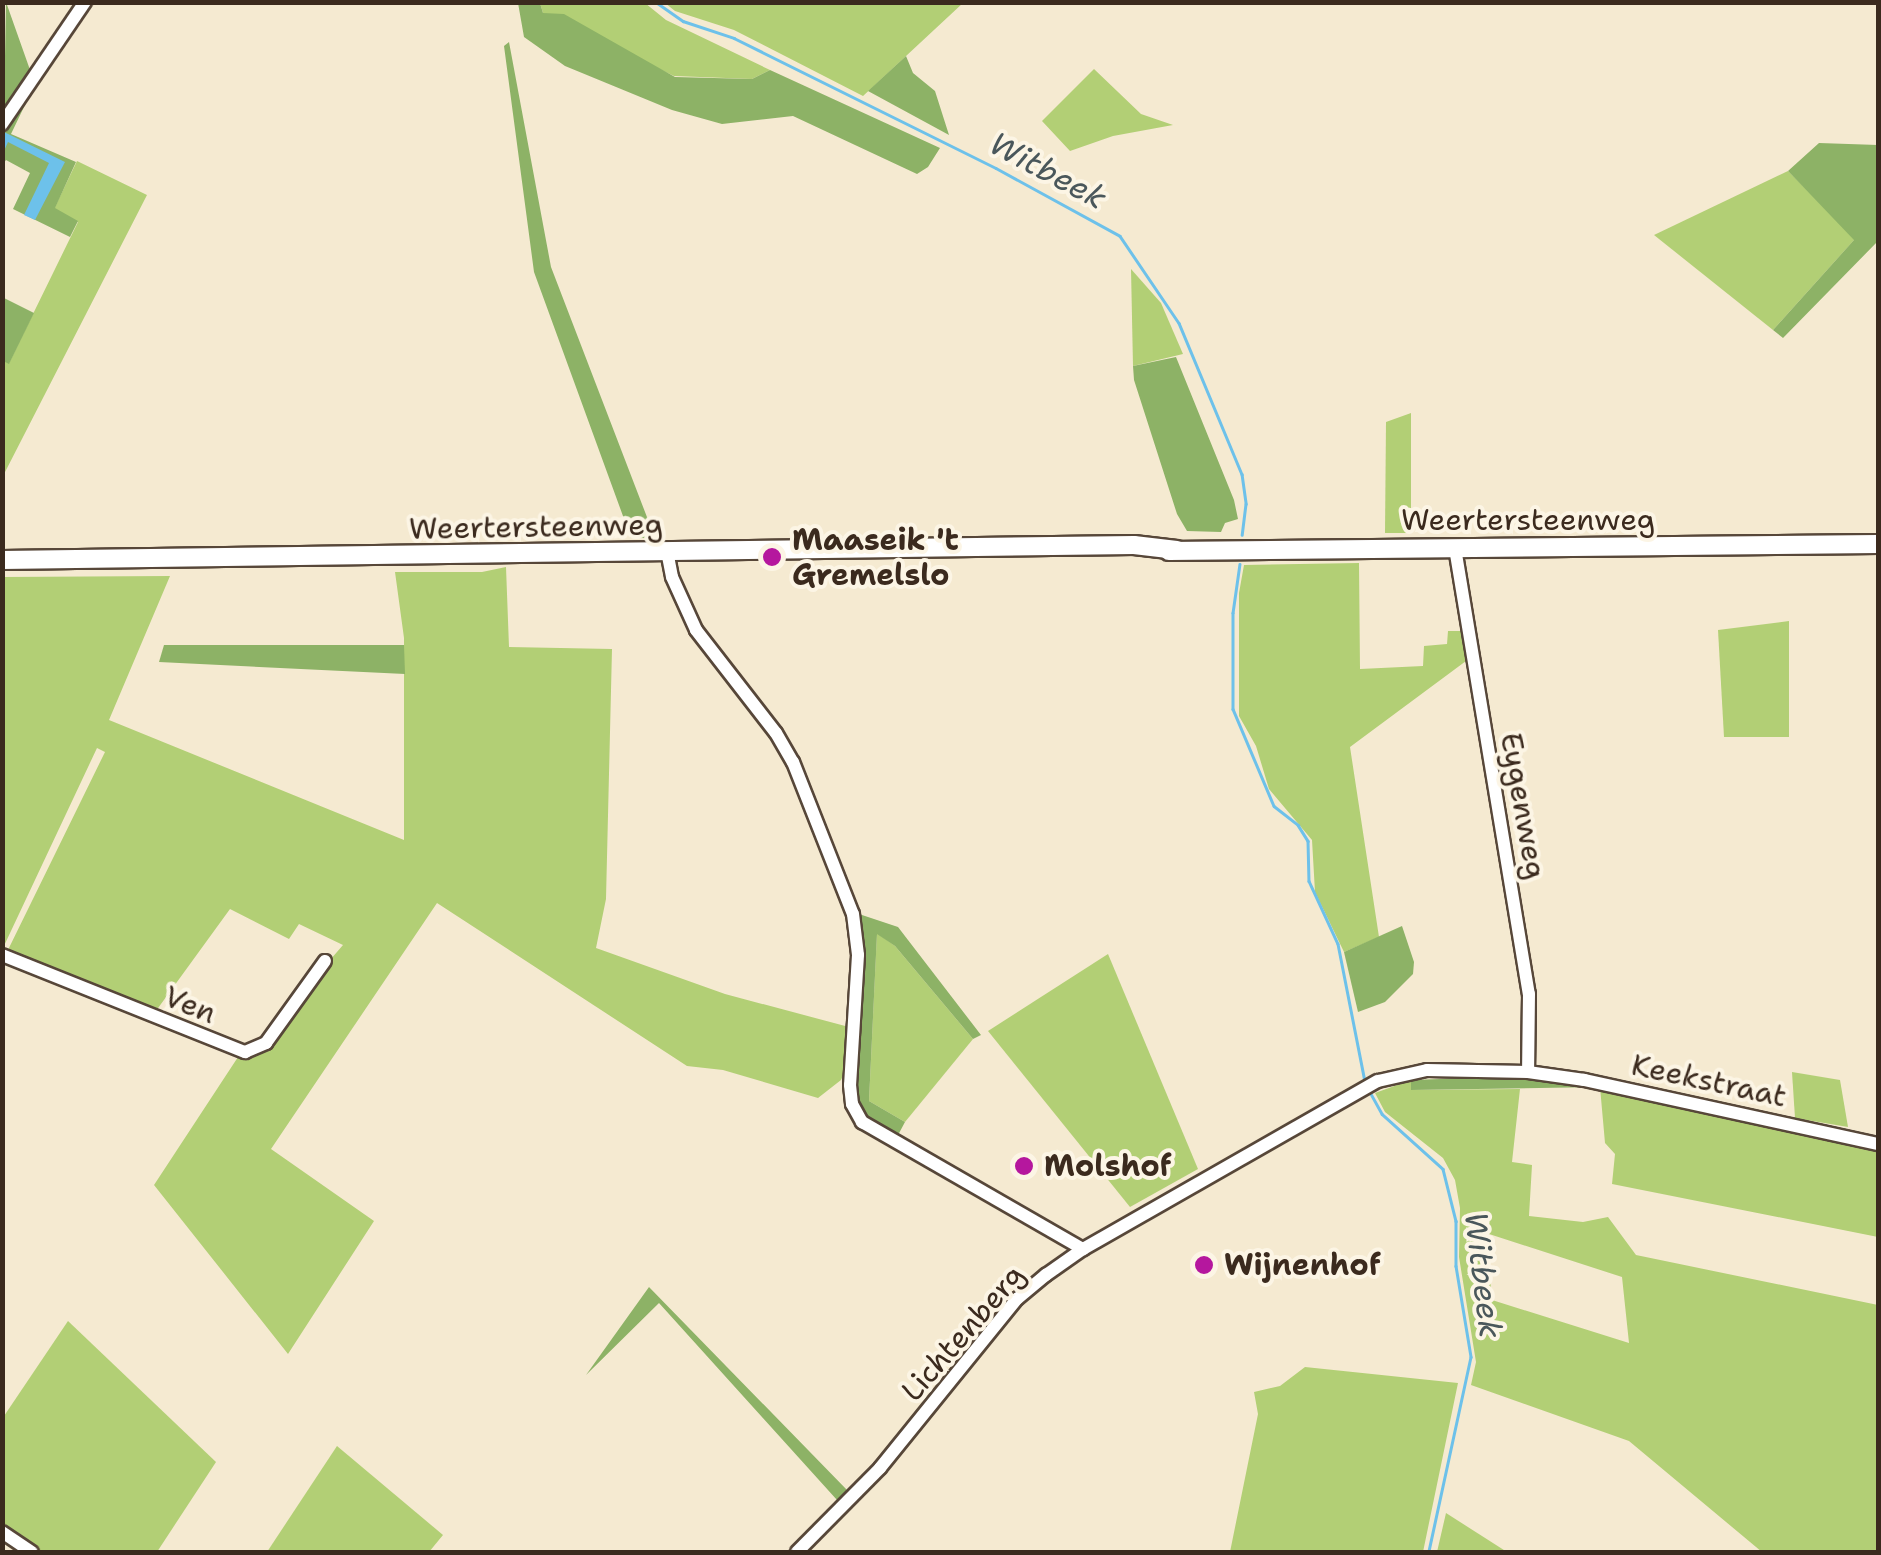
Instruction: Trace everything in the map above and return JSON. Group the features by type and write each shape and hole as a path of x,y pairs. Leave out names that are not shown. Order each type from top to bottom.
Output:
{"main road":[{"name":"Weertersteenweg","path":"2,560 1071,548 1134,544 1177,550 1878,544"}],"street":[{"path":"2,124 82,4"},
{"name":"Eygenweg","path":"1455,548 1529,994 1528,1072"},
{"path":"667,552 672,576 696,630 776,733 792,762 853,914 858,955 850,1085 852,1104 862,1122 1084,1249"},
{"name":"Ven","path":"2,955 245,1052 266,1043 326,962"},
{"name":"Lichtenberg","path":"797,1552 893,1453 1017,1299 1084,1249 1378,1081 1428,1070 1528,1072"},
{"name":"Keekstraat","path":"1528,1072 1584,1080 1878,1144"},
{"path":"2,1532 32,1552"}],"green space":[{"path":"6,2 35,84 11,134 76,162 55,208 78,221 70,237 13,209 30,173 6,160 3,164"},
{"path":"518,3 540,3 543,13 564,14 675,77 752,79 770,70 940,148 928,167 917,174 793,116 722,124 672,110 565,66 524,37"},
{"path":"540,3 645,3 666,20 770,70 752,79 674,76 543,13"},
{"path":"665,3 963,3 863,96 734,30 675,11"},
{"path":"509,42 551,267 655,538 631,538 534,272 504,46"},
{"path":"906,56 913,73 935,91 949,135 868,91"},
{"path":"1094,69 1141,114 1173,125 1113,136 1070,151 1042,121"},
{"path":"1819,143 1878,145 1878,241 1783,338 1773,330 1854,240 1788,171"},
{"path":"77,161 147,195 3,476 3,361 9,363 78,222 54,209"},
{"path":"1788,171 1855,239 1773,330 1654,235"},
{"path":"1131,269 1161,303 1183,354 1133,366"},
{"path":"2,297 34,313 9,364 3,361"},
{"path":"1176,357 1234,500 1238,519 1225,523 1221,532 1187,531 1177,514 1134,380 1133,366"},
{"path":"1411,413 1411,533 1385,533 1386,422"},
{"path":"1359,563 1360,669 1423,666 1424,646 1447,644 1448,631 1464,631 1466,661 1350,747 1379,937 1344,952 1315,892 1312,840 1269,789 1256,746 1239,716 1239,593 1244,565"},
{"path":"506,567 509,647 612,649 606,899 596,948 725,994 849,1027 846,1069 841,1080 818,1098 723,1070 687,1066 437,903 271,1149 374,1221 288,1354 154,1185 240,1054 248,1055 343,945 299,924 289,939 230,909 153,1015 6,954 105,752 97,748 3,948 3,577 170,576 109,720 404,840 404,638 395,572 482,572"},
{"path":"1789,621 1789,737 1724,737 1718,630"},
{"path":"164,645 404,645 405,674 159,662"},
{"path":"856,913 898,927 981,1035 973,1039 895,946 877,934 869,1101 905,1122 897,1137 863,1115 854,1090"},
{"path":"1402,926 1414,962 1413,974 1385,1002 1358,1012 1344,952"},
{"path":"877,933 895,946 973,1039 905,1122 869,1101"},
{"path":"1108,954 1198,1169 1130,1207 988,1031"},
{"path":"1792,1072 1840,1080 1848,1127 1795,1118"},
{"path":"1526,1076 1600,1087 1411,1090 1411,1080"},
{"path":"1411,1080 1411,1090 1520,1089 1512,1162 1532,1165 1529,1216 1583,1222 1608,1217 1636,1255 1878,1305 1878,1552 1762,1552 1629,1441 1471,1385 1476,1362 1459,1257 1460,1208 1455,1180 1443,1158 1385,1112 1375,1093","holes":["1486,1233 1622,1277 1629,1343 1492,1300"]},
{"path":"1600,1087 1878,1148 1878,1237 1612,1184 1615,1154 1605,1143"},
{"path":"649,1287 847,1490 837,1500 659,1303 586,1375"},
{"path":"68,1321 216,1462 157,1552 41,1552 3,1527 2,1419"},
{"path":"1305,1367 1458,1383 1423,1552 1230,1552 1258,1414 1254,1392 1280,1386"},
{"path":"337,1446 443,1535 429,1552 267,1552"},
{"path":"1446,1513 1507,1552 1437,1552"}],"water":[{"path":"4,132 65,162 35,220 24,215 49,163 8,142 3,153"}],"waterway":[{"name":"Witbeek","path":"656,2 683,21 734,38 996,168 1120,236 1179,323 1242,474 1246,504 1242,535"},
{"path":"1240,564 1233,613 1233,709 1274,806 1298,825 1308,841 1309,881 1338,944 1365,1082"},
{"name":"Witbeek","path":"1370,1092 1382,1114 1443,1169 1456,1221 1456,1266 1471,1357 1429,1552"}],"place":[{"name":"Maaseik 't Gremelslo","path":"772,557"},
{"name":"Molshof","path":"1024,1166"},
{"name":"Wijnenhof","path":"1204,1265"}]}
